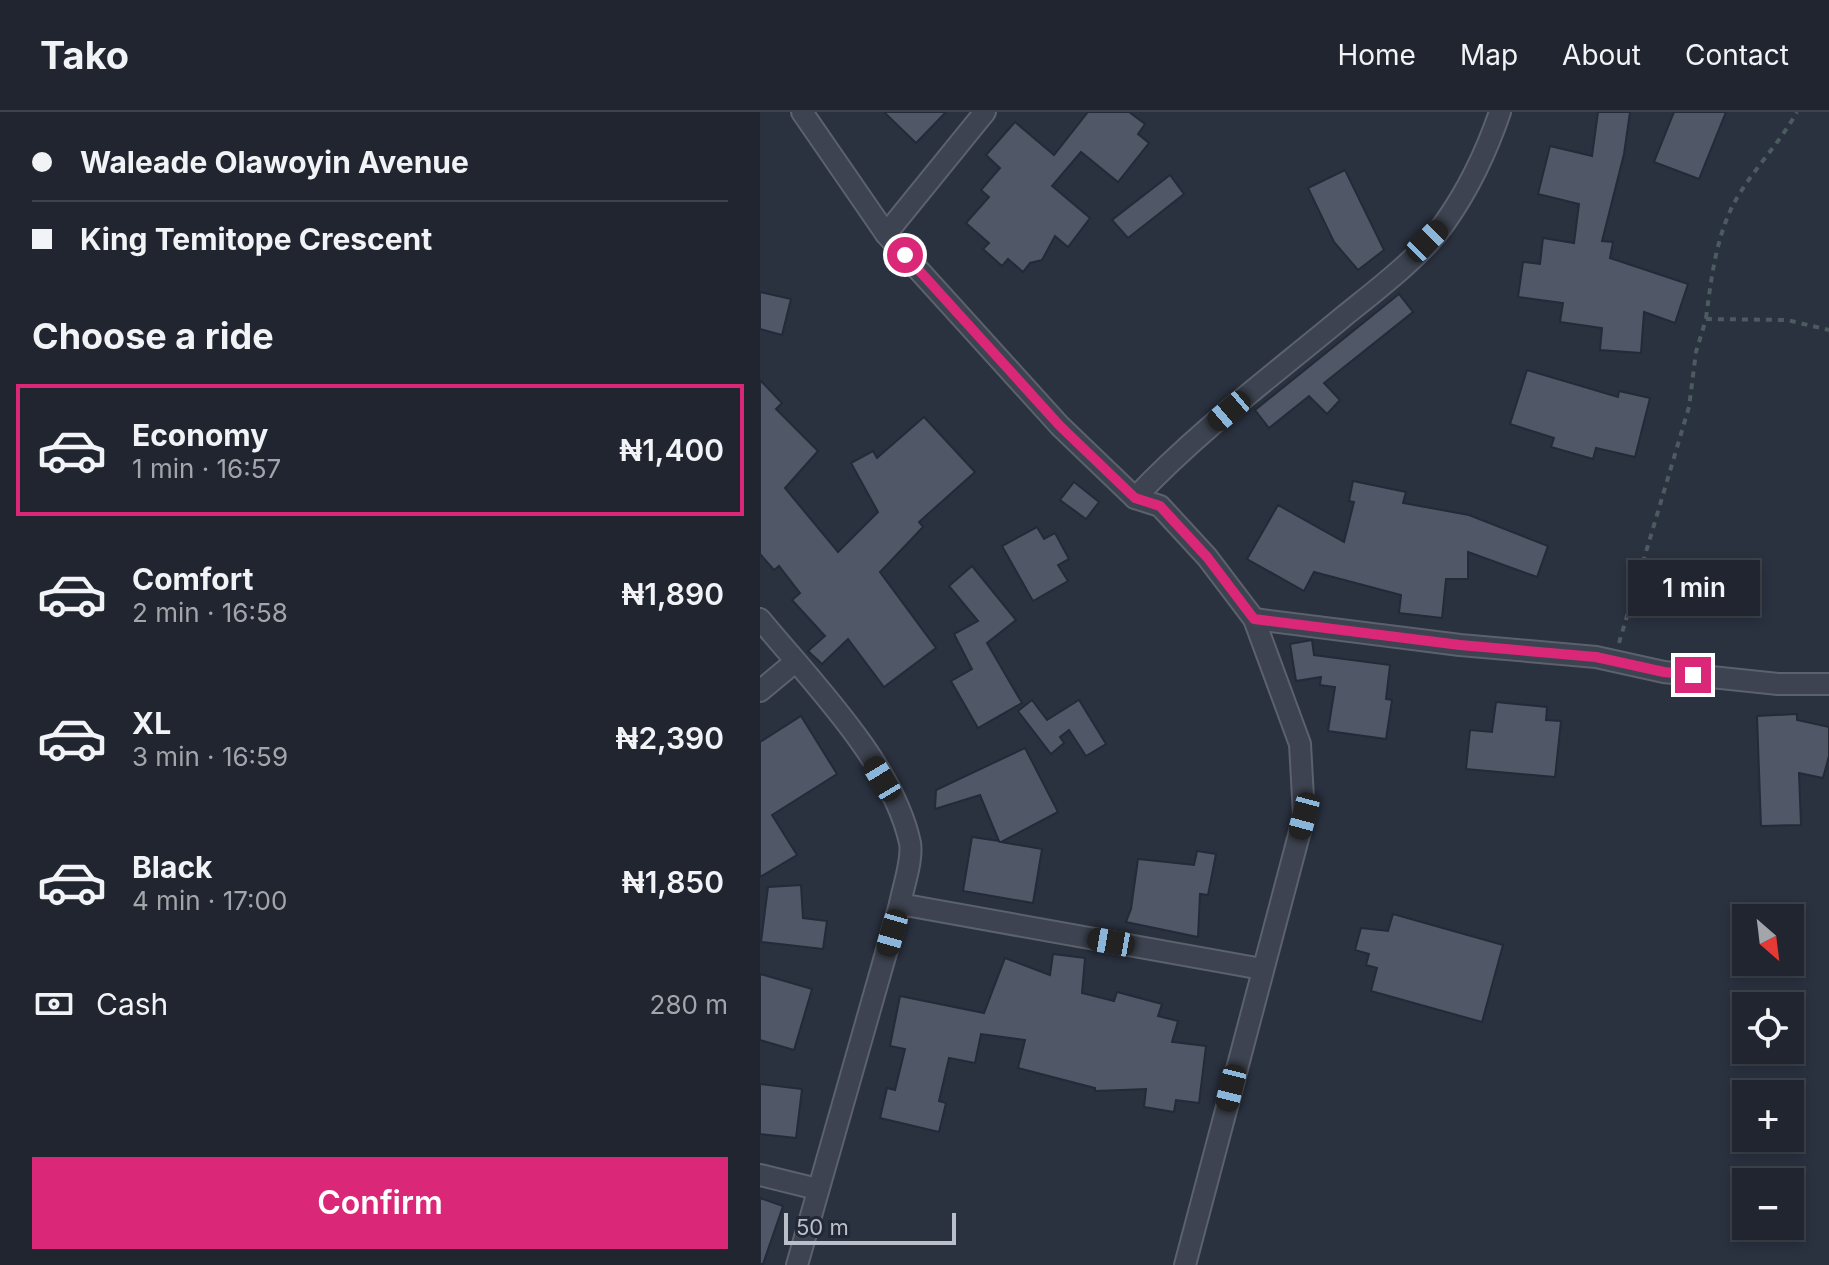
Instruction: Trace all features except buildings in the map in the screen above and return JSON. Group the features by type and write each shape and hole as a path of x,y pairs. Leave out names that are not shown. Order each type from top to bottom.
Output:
{"street":[{"path":"802,112 886,234 1060,426 1135,498 1160,506 1207,557 1254,619 1300,744 1304,816 1185,1265"},
{"path":"886,234 985,112"},
{"path":"1135,498 1168,463 1206,430 1393,276 1445,224 1488,149 1500,112"},
{"path":"760,619 857,736 895,800 911,846 900,904 797,1265"},
{"path":"1254,619 1615,661 1664,672 1778,684 1829,684"},
{"path":"760,691 795,662"},
{"path":"900,904 1262,969"},
{"path":"760,1175 817,1189"}],"path":[{"path":"1615,661 1634,587 1689,407 1696,352 1706,319 1713,261 1731,209 1783,138 1797,112"},
{"path":"1706,319 1787,320 1829,330"}],"route":[{"path":"905,255 1060,426 1135,498 1160,506 1207,557 1254,619 1460,645 1596,657 1693,675"}]}
